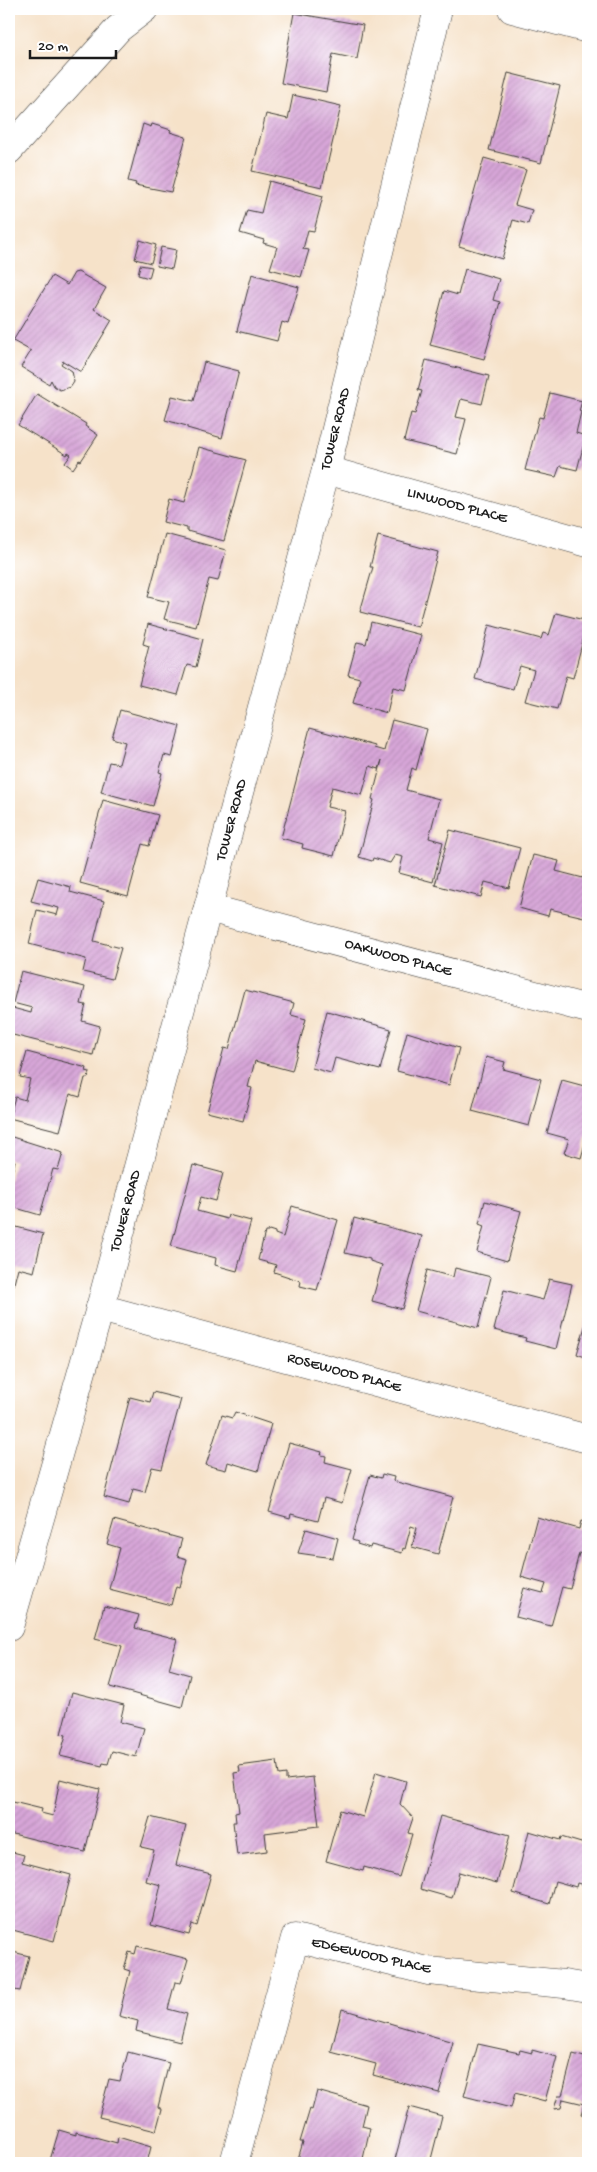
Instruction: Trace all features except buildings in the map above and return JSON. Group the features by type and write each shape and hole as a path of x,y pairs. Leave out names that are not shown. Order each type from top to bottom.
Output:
{"street":[{"path":"9,150 118,29 144,9"},
{"name":"TOWER ROAD","path":"9,1626 100,1308 326,470 438,9"},
{"path":"512,9 588,29"},
{"name":"LINWOOD PLACE","path":"326,470 588,543"},
{"name":"OAKWOOD PLACE","path":"208,908 588,1009"},
{"name":"ROSEWOOD PLACE","path":"100,1308 588,1439"},
{"name":"EDGEWOOD PLACE","path":"234,2163 296,1938 428,1971 588,1988"}]}
